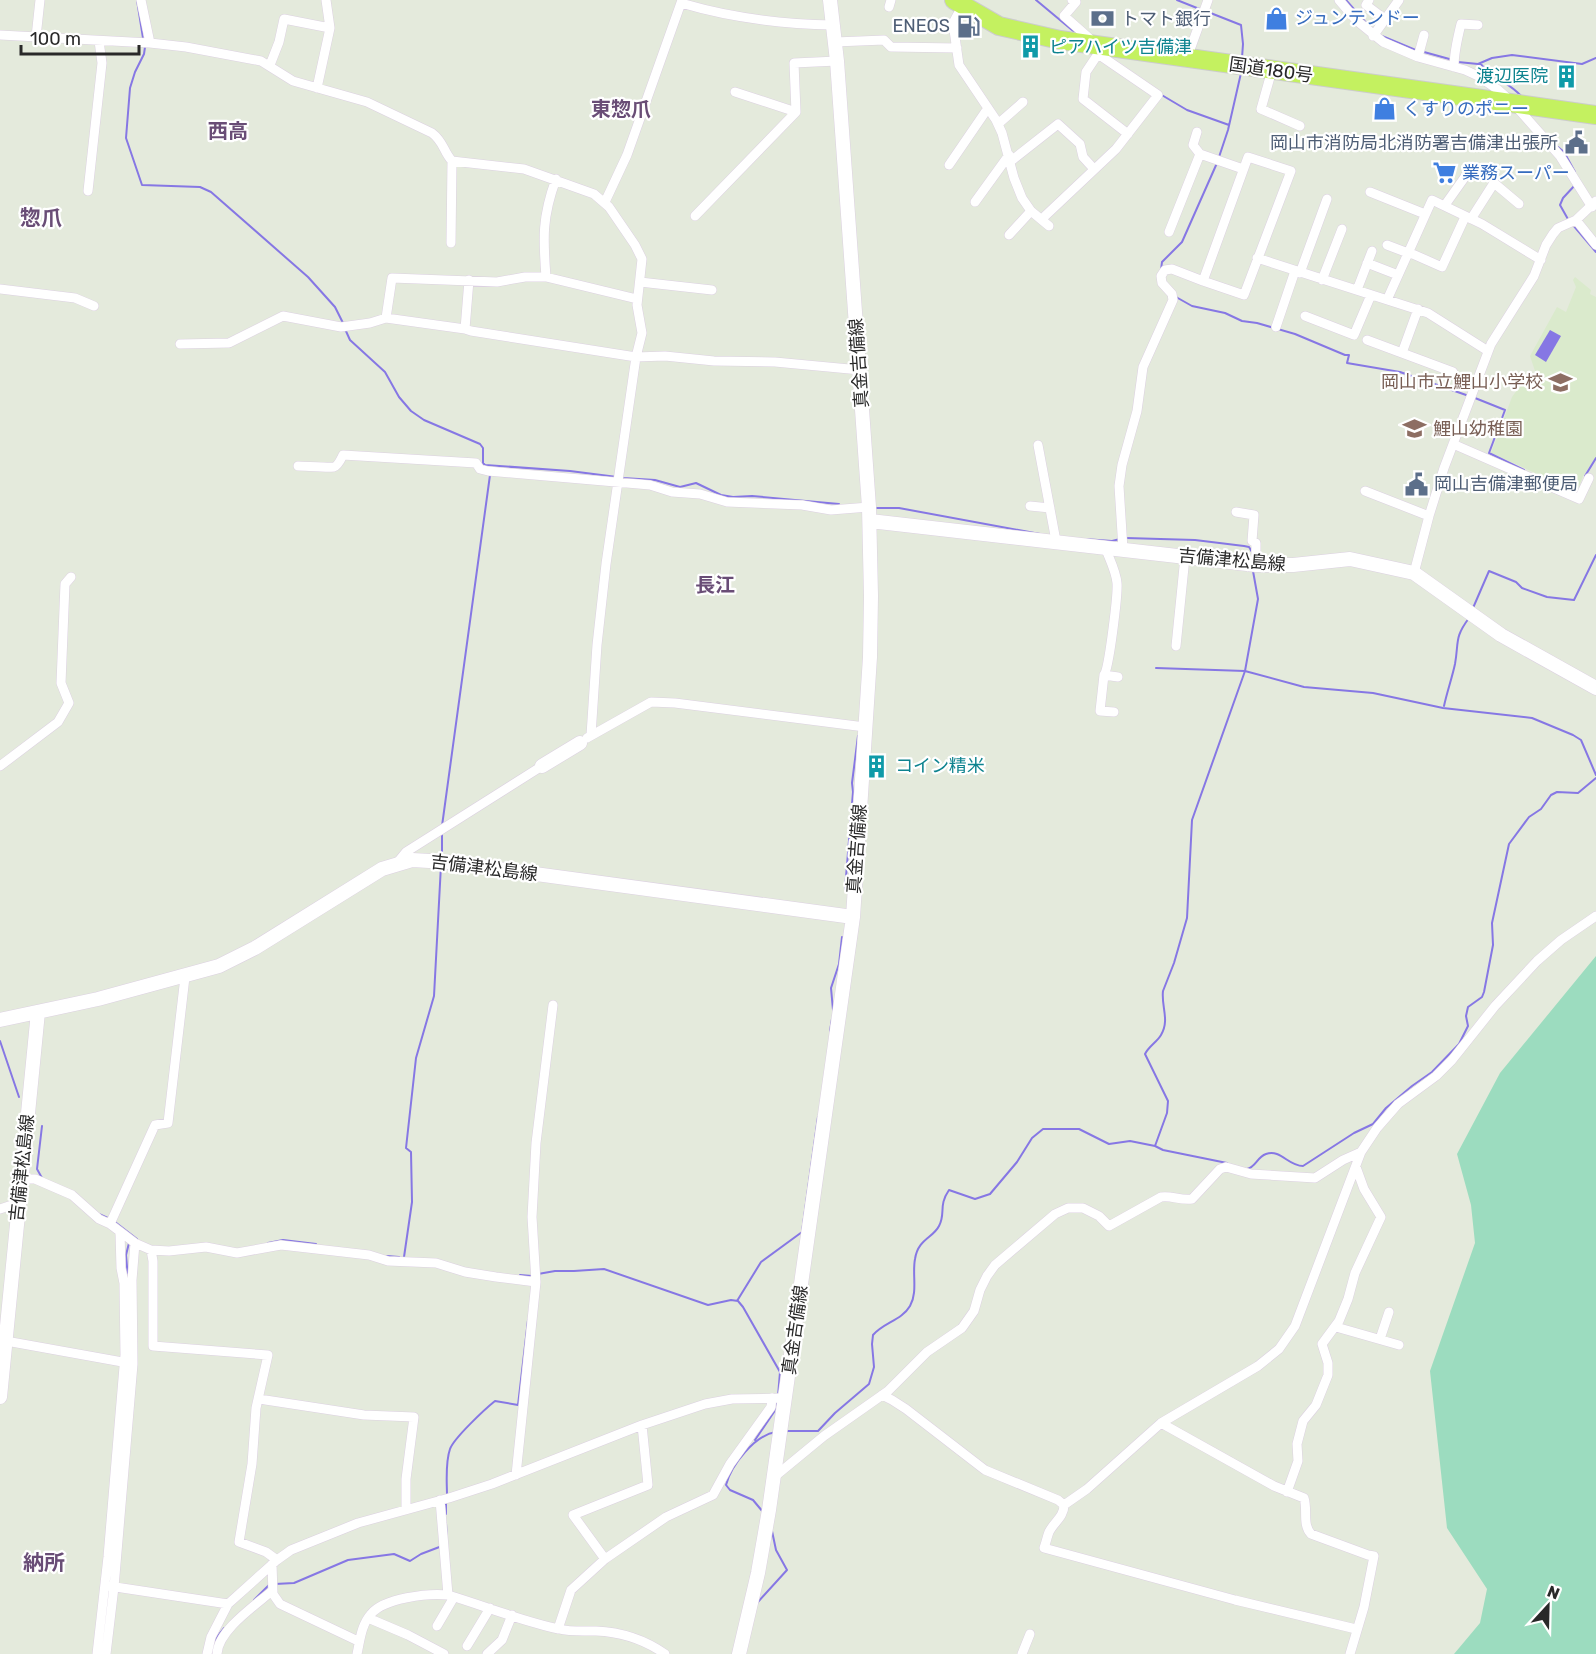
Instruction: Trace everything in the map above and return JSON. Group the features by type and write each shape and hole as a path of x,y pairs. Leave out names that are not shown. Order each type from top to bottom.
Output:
{"highway":[{"name":"国道180号","path":"959,3 999,26 1096,48 1187,58 1596,115"}],"main road":[{"name":"真金吉備線","path":"739,1654 758,1573 769,1510 781,1431 778,1398 853,917 865,727 871,596 870,514 837,61 830,0"},
{"name":"吉備津松島線","path":"870,514 1056,541 1256,565 1293,565 1350,559 1414,573 1501,635 1596,688"},
{"path":"542,766 586,739"},
{"name":"吉備津松島線","path":"0,1020 185,977 219,966 242,956 361,880 397,863 424,860 447,862 853,917"},
{"name":"吉備津松島線","path":"0,1397 3,1340 38,1012"}],"street":[{"path":"36,37 40,0"},
{"path":"141,0 142,14 150,44"},
{"path":"317,88 330,28 326,0"},
{"path":"1045,216 1116,149 1158,95 1096,48 1089,38 1064,16 1076,2 1072,0"},
{"path":"1187,58 1208,0"},
{"path":"1339,0 1356,20 1380,28"},
{"path":"1369,0 1366,5 1395,48 1478,76 1513,103 1564,162 1594,204 1576,220 1558,228 1546,245 1534,276 1488,351 1467,403 1428,516 1414,573"},
{"path":"1380,28 1399,0"},
{"path":"604,202 627,155 654,84 681,1 718,14 794,24 833,24"},
{"path":"959,3 953,23 959,65 998,124 1022,198 1031,211 1049,226"},
{"path":"270,65 279,42 284,19 330,28"},
{"path":"1454,67 1461,24 1478,26"},
{"path":"0,35 186,47 261,61 293,81 367,102 432,133 439,138 452,161 524,169 594,194 604,202 641,254 643,264 637,299 642,333 636,357 617,483 586,739"},
{"path":"1418,57 1424,35"},
{"path":"835,42 884,40 891,47 957,48"},
{"path":"88,190 102,63 99,41"},
{"path":"1096,48 1086,72 1083,99 1128,134"},
{"path":"695,216 796,112 794,63 837,61"},
{"path":"1272,70 1261,109 1300,126"},
{"path":"735,92 796,112"},
{"path":"998,124 1023,102"},
{"path":"949,165 988,108"},
{"path":"975,202 1010,158 1058,124 1080,144 1083,157 1094,170"},
{"path":"1197,132 1193,146 1200,154 1243,169"},
{"path":"1169,232 1200,154"},
{"path":"1123,549 1119,486 1122,465 1137,411 1143,367 1173,300 1172,294 1162,283 1161,276 1165,270 1172,269 1203,281 1244,295 1291,171 1248,157 1203,281"},
{"path":"451,243 452,161"},
{"path":"1445,205 1467,174"},
{"path":"546,277 543,232 547,203 556,179"},
{"path":"1387,245 1442,267 1468,218 1494,183 1519,204"},
{"path":"1370,192 1425,214"},
{"path":"1276,327 1328,199"},
{"path":"1387,300 1432,200 1445,205 1541,260"},
{"path":"1009,235 1031,211"},
{"path":"1576,220 1596,245"},
{"path":"1322,280 1342,229"},
{"path":"1357,290 1372,251"},
{"path":"1257,258 1428,313 1488,351"},
{"path":"1367,263 1398,275"},
{"path":"386,318 393,278 497,282 525,277 546,277 637,299"},
{"path":"465,329 469,280"},
{"path":"640,282 712,290"},
{"path":"0,289 75,298 94,306"},
{"path":"1305,316 1354,335 1371,295"},
{"path":"1402,353 1418,309"},
{"path":"180,344 229,343 283,316 341,327 386,318 636,357 665,356 714,361 765,361 860,370"},
{"path":"1367,340 1453,372"},
{"path":"1453,444 1580,499 1589,478"},
{"path":"1038,445 1056,541"},
{"path":"298,466 331,468 336,466 343,455 476,463 480,469 488,471 650,485 672,492 700,494 727,502 793,504 870,514"},
{"path":"1365,492 1428,516"},
{"path":"1030,506 1050,508"},
{"path":"1236,512 1254,515 1252,541 1256,543 1256,565"},
{"path":"1105,547 1117,583 1110,653 1107,672 1104,675 1100,711 1113,712"},
{"path":"1176,646 1185,557"},
{"path":"0,766 58,722 69,703 61,683 65,584 71,577"},
{"path":"1104,675 1118,677"},
{"path":"586,739 651,702 865,727"},
{"path":"397,863 406,852 542,766"},
{"path":"1064,1505 1087,1489 1161,1423 1258,1366 1286,1341 1309,1292 1361,1152 1384,1118 1410,1093 1444,1068 1521,977 1561,939 1596,916"},
{"path":"111,1221 155,1125 168,1123 185,977"},
{"path":"516,1475 534,1279 533,1187 552,1005"},
{"path":"773,1478 824,1436 882,1395 927,1352 966,1324 974,1311 982,1285 991,1271 1061,1210 1083,1208 1099,1216 1109,1226 1161,1197 1192,1199 1220,1169 1226,1167 1251,1174 1315,1178 1343,1160 1361,1152"},
{"path":"1287,1492 1298,1461 1297,1444 1303,1421 1316,1405 1328,1375 1328,1363 1322,1344 1336,1327 1348,1299 1355,1273 1381,1217 1364,1189 1356,1167"},
{"path":"21,1179 35,1179 72,1195 99,1219 111,1221 128,1239 151,1250 169,1251 206,1247 237,1253 280,1245 369,1255 388,1261 436,1263 465,1272 534,1279"},
{"path":"0,1209 18,1203"},
{"path":"106,1654 109,1587 129,1363 132,1280 128,1239"},
{"path":"128,1239 120,1268 124,1283 129,1363"},
{"path":"151,1250 153,1346 268,1355 256,1408 252,1464 239,1542 266,1552 274,1562 273,1587 275,1599 280,1604 358,1641"},
{"path":"1380,1339 1389,1312"},
{"path":"1336,1327 1399,1345"},
{"path":"3,1340 129,1363"},
{"path":"882,1395 906,1409 985,1470 1058,1500 1064,1505"},
{"path":"207,1654 211,1637 228,1604 274,1562 291,1550 330,1533 516,1475 642,1425 722,1400 778,1398"},
{"path":"558,1629 571,1590 605,1559 666,1517 713,1495 730,1464 778,1398"},
{"path":"259,1399 364,1415 414,1417 406,1479 406,1509"},
{"path":"1161,1423 1287,1492 1304,1498 1307,1530 1311,1534 1374,1556 1364,1607 1350,1654"},
{"path":"605,1559 573,1515 648,1485 642,1425"},
{"path":"437,1626 451,1596 444,1545 445,1499"},
{"path":"1064,1505 1064,1512 1049,1532 1044,1548 1235,1600 1356,1629"},
{"path":"109,1587 228,1604"},
{"path":"97,1654 109,1587"},
{"path":"217,1654 223,1636 273,1587"},
{"path":"357,1654 358,1641 368,1618 378,1608 415,1595 451,1596 558,1629 618,1634 644,1642 665,1654"},
{"path":"467,1646 490,1608"},
{"path":"487,1654 502,1640 512,1615"},
{"path":"368,1618 444,1654"},
{"path":"1022,1654 1030,1634"}],"shaded area":[{"name":"岡山市立鯉山小学校","path":"1575,277 1591,290 1590,294 1596,297 1596,457 1583,476 1577,492 1491,453 1512,397 1536,374 1530,356 1557,307 1566,312 1576,287 1573,280"},
{"path":"1550,330 1561,336 1546,362 1535,355"},
{"path":"1596,956 1596,1654 1454,1654 1480,1623 1487,1589 1447,1528 1430,1371 1475,1243 1471,1205 1457,1154 1500,1073"}],"waterway":[{"path":"137,0 143,38"},
{"path":"1036,0 1078,35"},
{"path":"1177,0 1202,10"},
{"path":"1346,0 1368,25"},
{"path":"1208,12 1241,25 1242,58"},
{"path":"1382,36 1418,51"},
{"path":"145,47 130,88 126,138 142,185 200,187 211,192 308,277 335,307 343,323"},
{"path":"1424,52 1453,60"},
{"path":"1458,62 1478,64 1492,58 1512,55 1582,64 1596,58"},
{"path":"1480,63 1489,73 1521,96"},
{"path":"1219,157 1228,130 1241,73"},
{"path":"1160,94 1187,110 1229,125"},
{"path":"1558,147 1564,152 1575,172"},
{"path":"1161,270 1162,262 1182,242 1217,163"},
{"path":"1569,221 1560,205 1563,198 1576,184"},
{"path":"1573,225 1596,252"},
{"path":"1176,297 1192,306 1225,313 1242,321 1295,334 1349,355 1347,363 1400,372 1469,396"},
{"path":"345,329 350,340 385,372 399,397 411,411 424,420 480,444 483,448 485,465 617,477"},
{"path":"1475,398 1505,410 1489,453 1524,470"},
{"path":"1585,476 1596,458"},
{"path":"442,826 490,475"},
{"path":"623,478 655,480 680,487 696,483 721,495 733,497 752,496 839,504"},
{"path":"877,508 899,508 1040,534"},
{"path":"1126,538 1195,540 1249,547 1252,552"},
{"path":"1084,539 1112,541 1120,539"},
{"path":"1473,608 1489,571 1516,582 1522,588 1547,597 1574,600 1596,555"},
{"path":"784,1431 818,1431 869,1384 874,1367 873,1335 902,1315 910,1306 914,1295 914,1265 917,1252 922,1243 939,1226 944,1201 949,1190 975,1199 990,1194 1017,1162 1032,1138 1043,1129 1079,1129 1109,1144 1130,1141 1155,1146 1167,1113 1168,1101 1145,1054 1164,1029 1163,991 1187,918 1192,820 1245,671 1258,599 1253,571"},
{"path":"1444,706 1455,664 1459,636 1469,618"},
{"path":"1156,668 1245,671 1304,687 1373,693 1443,708 1532,718 1581,740 1596,775"},
{"path":"845,889 852,783 858,736"},
{"path":"1247,1169 1263,1155 1271,1153 1303,1166 1354,1133 1373,1124 1386,1108 1432,1072 1459,1044 1468,1026 1466,1016 1468,1007 1482,997 1484,992 1493,945 1492,923 1509,844 1529,817 1541,809 1551,795 1557,792 1578,793 1596,778"},
{"path":"442,832 442,855"},
{"path":"404,1257 412,1202 411,1152 406,1148 416,1058 434,996 441,865"},
{"path":"833,1010 831,988 839,964 842,937"},
{"path":"830,1031 832,1019"},
{"path":"0,1041 19,1097"},
{"path":"737,1301 761,1262 802,1232 818,1117"},
{"path":"42,1126 37,1169 42,1178"},
{"path":"1155,1146 1163,1150 1227,1163"},
{"path":"99,1214 110,1219"},
{"path":"115,1222 137,1239"},
{"path":"268,1243 283,1240 316,1244"},
{"path":"128,1278 126,1255 129,1243"},
{"path":"387,1256 399,1257"},
{"path":"538,1274 604,1269 708,1305 731,1300 738,1301 780,1372 778,1396"},
{"path":"520,1275 532,1276"},
{"path":"447,1496 448,1454 457,1438 495,1401 518,1405 528,1320"},
{"path":"755,1440 774,1412 777,1402"},
{"path":"763,1512 753,1500 730,1490 726,1485 738,1460 745,1452 760,1439 776,1432"},
{"path":"446,1502 446,1514"},
{"path":"446,1523 447,1544"},
{"path":"757,1603 787,1570 776,1550 772,1531"},
{"path":"275,1584 294,1583 348,1560 394,1554 410,1561 442,1546"},
{"path":"254,1600 269,1585"},
{"path":"105,1619 109,1589"},
{"path":"212,1654 217,1637 224,1628"}],"place":[{"name":"ジュンテンドー","path":"1277,18"},
{"name":"トマト銀行","path":"1103,19"},
{"name":"ENEOS","path":"968,26"},
{"name":"ピアハイツ吉備津","path":"1031,47"},
{"name":"渡辺医院","path":"1566,76"},
{"name":"くすりのポニー","path":"1385,109"},
{"name":"岡山市消防局北消防署吉備津出張所","path":"1576,143"},
{"name":"業務スーパー","path":"1444,173"},
{"name":"岡山市立鯉山小学校","path":"1561,382"},
{"name":"鯉山幼稚園","path":"1415,429"},
{"name":"岡山吉備津郵便局","path":"1416,484"},
{"name":"コイン精米","path":"877,766"}],"district":[{"name":"東惣爪","path":"621,109"},
{"name":"西高","path":"228,131"},
{"name":"惣爪","path":"41,218"},
{"name":"長江","path":"715,585"},
{"name":"納所","path":"44,1563"}]}
